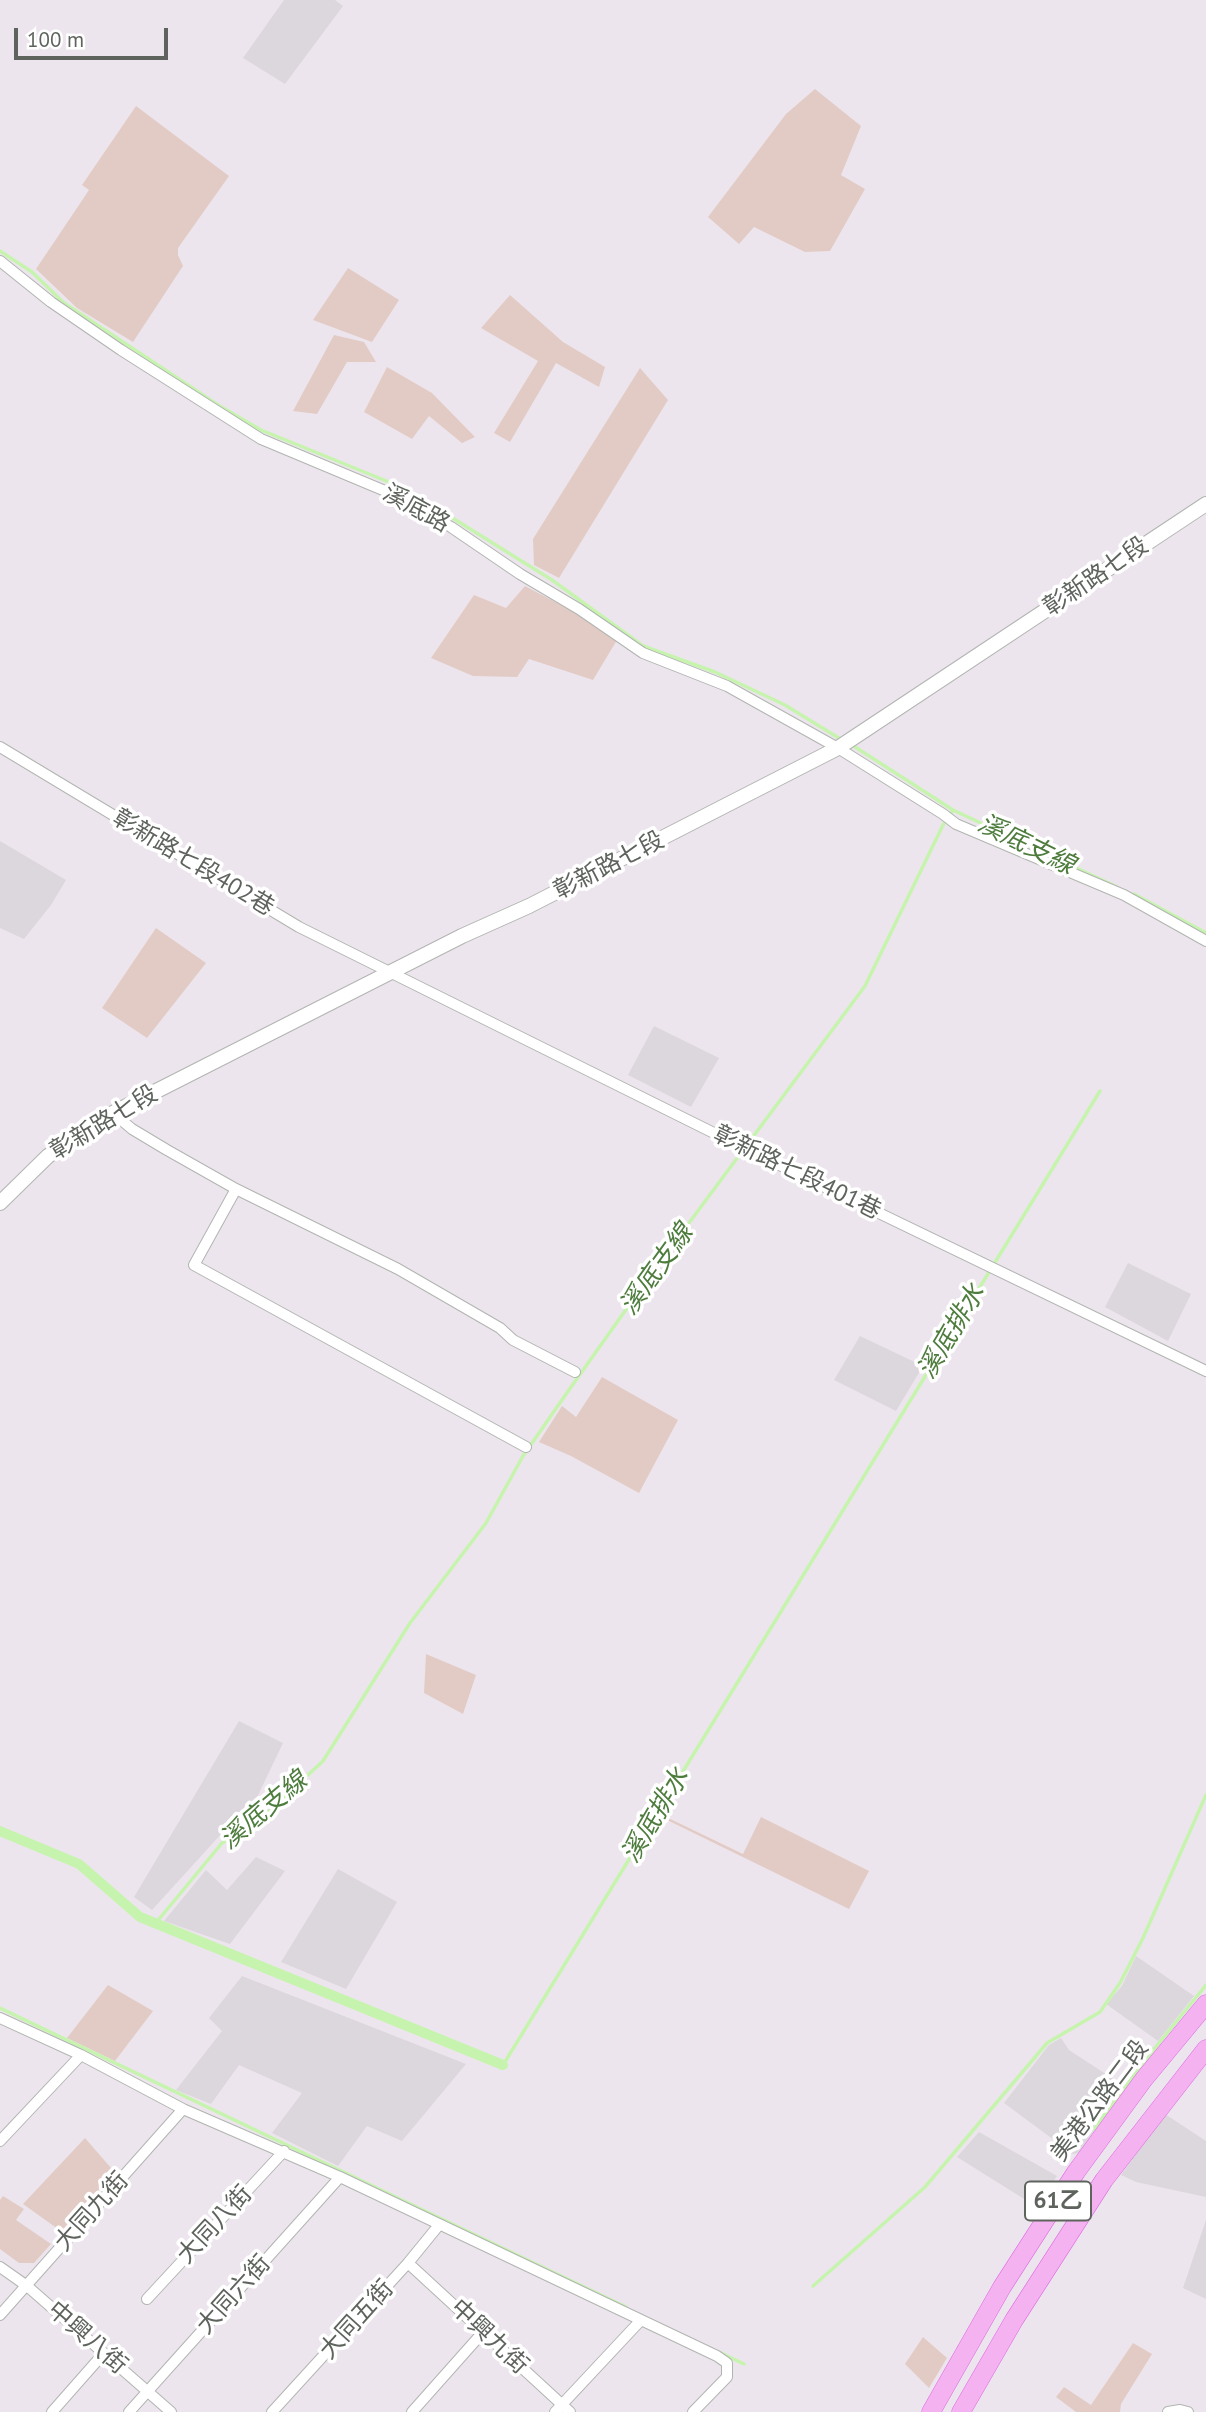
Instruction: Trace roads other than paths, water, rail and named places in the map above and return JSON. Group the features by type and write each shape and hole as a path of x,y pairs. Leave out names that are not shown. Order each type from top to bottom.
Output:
{"main road":[{"name":"美港公路二段","path":"931,2412 1002,2287 1076,2172 1144,2079 1206,2004"},
{"name":"美港公路二段","path":"961,2412 1026,2299 1104,2180 1206,2049"}],"street":[{"name":"溪底路","path":"0,261 51,302 261,439 390,493 451,527 520,574 579,608 643,653 727,686 838,748 956,824 1125,895 1206,941"},
{"name":"彰新路七段","path":"0,1203 48,1156 113,1113 463,936 529,906 838,748 1206,504"},
{"name":"彰新路七段402巷","path":"0,747 277,914 389,973"},
{"name":"彰新路七段401巷","path":"389,973 1206,1371"},
{"path":"113,1113 158,1145 236,1189 398,1269 500,1328 513,1340 575,1373"},
{"path":"236,1189 194,1265 526,1447"},
{"path":"0,2018 81,2055 183,2109 284,2151 717,2356 727,2363 727,2377 693,2412"},
{"path":"0,2141 81,2055"},
{"name":"大同九街","path":"0,2315 183,2109"},
{"name":"大同八街","path":"147,2299 284,2151"},
{"name":"大同六街","path":"129,2412 340,2177"},
{"name":"大同五街","path":"272,2412 408,2263 439,2225"},
{"name":"中興九街","path":"408,2263 484,2332 562,2410"},
{"name":"中興八街","path":"0,2267 27,2286 171,2412"},
{"path":"562,2410 641,2320"},
{"path":"412,2412 484,2332"},
{"path":"51,2412 104,2353"},
{"path":"1168,2412 1188,2412"}],"waterway":[{"path":"0,251 32,272 64,303 218,405 261,430 406,489 552,580 643,646 715,672 785,705 842,740"},
{"path":"852,745 953,810"},
{"name":"溪底支線","path":"155,1924 222,1843 264,1816 323,1761 410,1623 486,1523 523,1456 564,1397 654,1270 865,986 943,825 953,810 1117,887"},
{"name":"溪底支線","path":"1134,894 1206,933"},
{"name":"溪底排水","path":"503,2065 1100,1091"},
{"path":"813,2286 925,2187 1047,2043 1100,2012 1120,1983 1143,1938 1206,1795"},
{"name":"溪底排水","path":"0,1831 79,1864 140,1917 503,2065"},
{"path":"1094,2129 1206,1985"},
{"path":"0,2008 626,2307"},
{"path":"721,2353 744,2364"}]}
